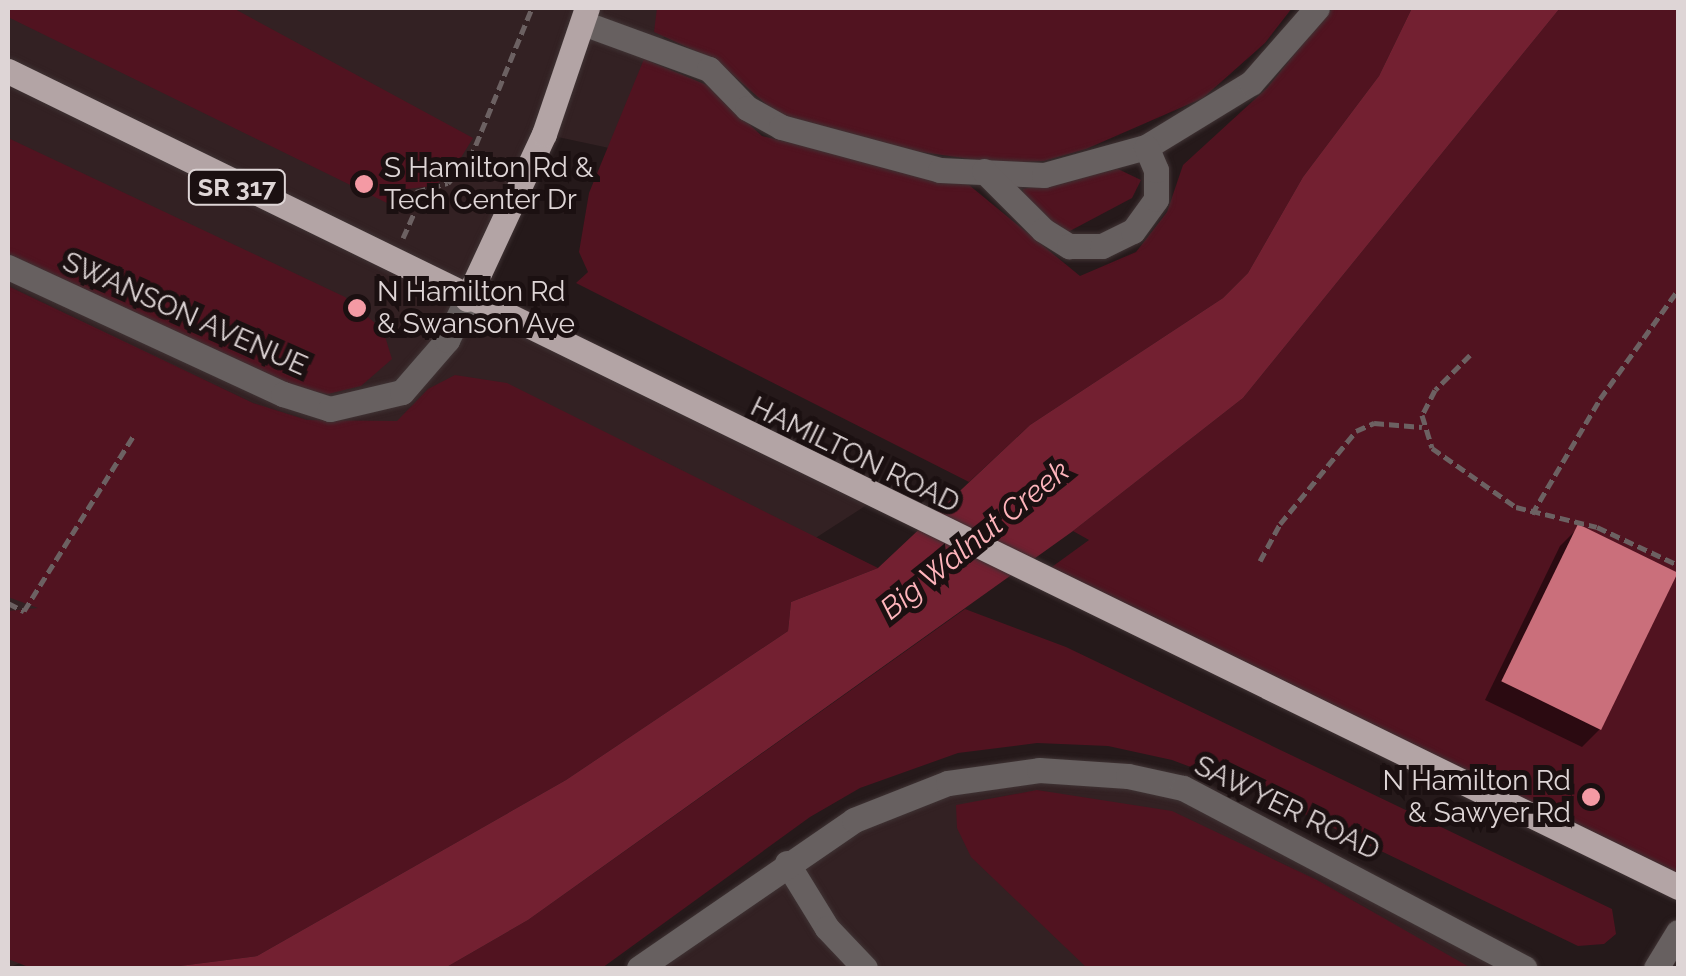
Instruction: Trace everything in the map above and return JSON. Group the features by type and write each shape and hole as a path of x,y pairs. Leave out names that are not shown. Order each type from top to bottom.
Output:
{"main road":[{"path":"468,300 508,222 585,15"},
{"name":"HAMILTON ROAD","path":"8,71 391,264 1678,887"}],"street":[{"path":"585,15 709,69 747,108 780,127 940,170 1044,174 1146,147 1251,83 1317,8"},
{"path":"984,172 1043,230 1069,246 1102,246 1132,231 1156,199 1156,170 1146,147"},
{"name":"SWANSON AVENUE","path":"8,268 283,394 330,409 402,392 447,340 468,300"},
{"name":"SAWYER ROAD","path":"638,968 854,820 948,784 1039,770 1128,776 1183,788 1238,812 1524,968"},
{"path":"787,863 827,928 865,968"},
{"path":"1656,968 1678,932"}],"path":[{"path":"391,264 416,210 416,192 448,183 470,159 532,8"},
{"path":"1532,514 1600,399 1678,290"},
{"path":"1470,355 1435,390 1422,427 1432,448 1532,514 1597,526 1678,565"},
{"path":"1260,561 1280,524 1356,430 1374,423 1422,427"},
{"path":"8,603 24,611 134,435"}],"shaded area":[{"path":"8,8 678,8 609,148 544,134 468,299 876,499 399,807 8,968"},
{"path":"8,8 233,8 473,138 451,174 434,186 406,189 404,207 387,203 8,17"},
{"path":"657,8 1292,8 1265,43 1203,98 1086,149 1044,161 998,163 900,149 776,113 717,61 654,32"},
{"path":"1332,8 1412,8 1379,76 1303,177 1248,273 1223,298 1030,425 969,482 576,283 588,272 579,252 589,193 644,59 707,85 762,136 969,185 1080,276 1136,252 1167,212 1183,165 1267,88"},
{"path":"1560,8 1678,8 1678,887 1038,577 1089,540 1073,531 1243,398"},
{"path":"8,138 345,297 383,330 392,359 361,386 328,394 300,389 8,256"},
{"path":"1118,169 1141,180 1132,198 1068,232 1055,229 1024,200 1023,189"},
{"path":"8,286 253,403 307,420 397,421 428,389 455,375 507,383 878,568 791,602 788,631 566,780 257,956 164,968 31,968 8,959 8,611 38,608 8,597"},
{"path":"965,609 1066,647 1612,909 1616,934 1604,944 1578,946 1265,795 1172,760 1108,746 1037,743 958,753 860,788 810,817 602,968 445,968 528,920"},
{"path":"996,774 1183,788 1524,968 639,968 810,847"},
{"path":"1037,790 1172,811 1317,880 1471,968 1087,968 971,857 957,828 956,805"}],"water":[{"name":"Big Walnut Creek","path":"1412,8 1560,8 1243,398 1073,531 528,920 445,968 164,968 257,956 566,780 788,631 791,602 878,568 1030,425 1223,298 1248,273 1303,177 1379,76"}],"building":[{"path":"1578,524 1678,573 1601,730 1501,681"}],"place":[{"name":"S Hamilton Rd & Tech Center Dr","path":"364,184"},
{"name":"N Hamilton Rd & Swanson Ave","path":"357,308"},
{"name":"N Hamilton Rd & Sawyer Rd","path":"1591,797"}]}
